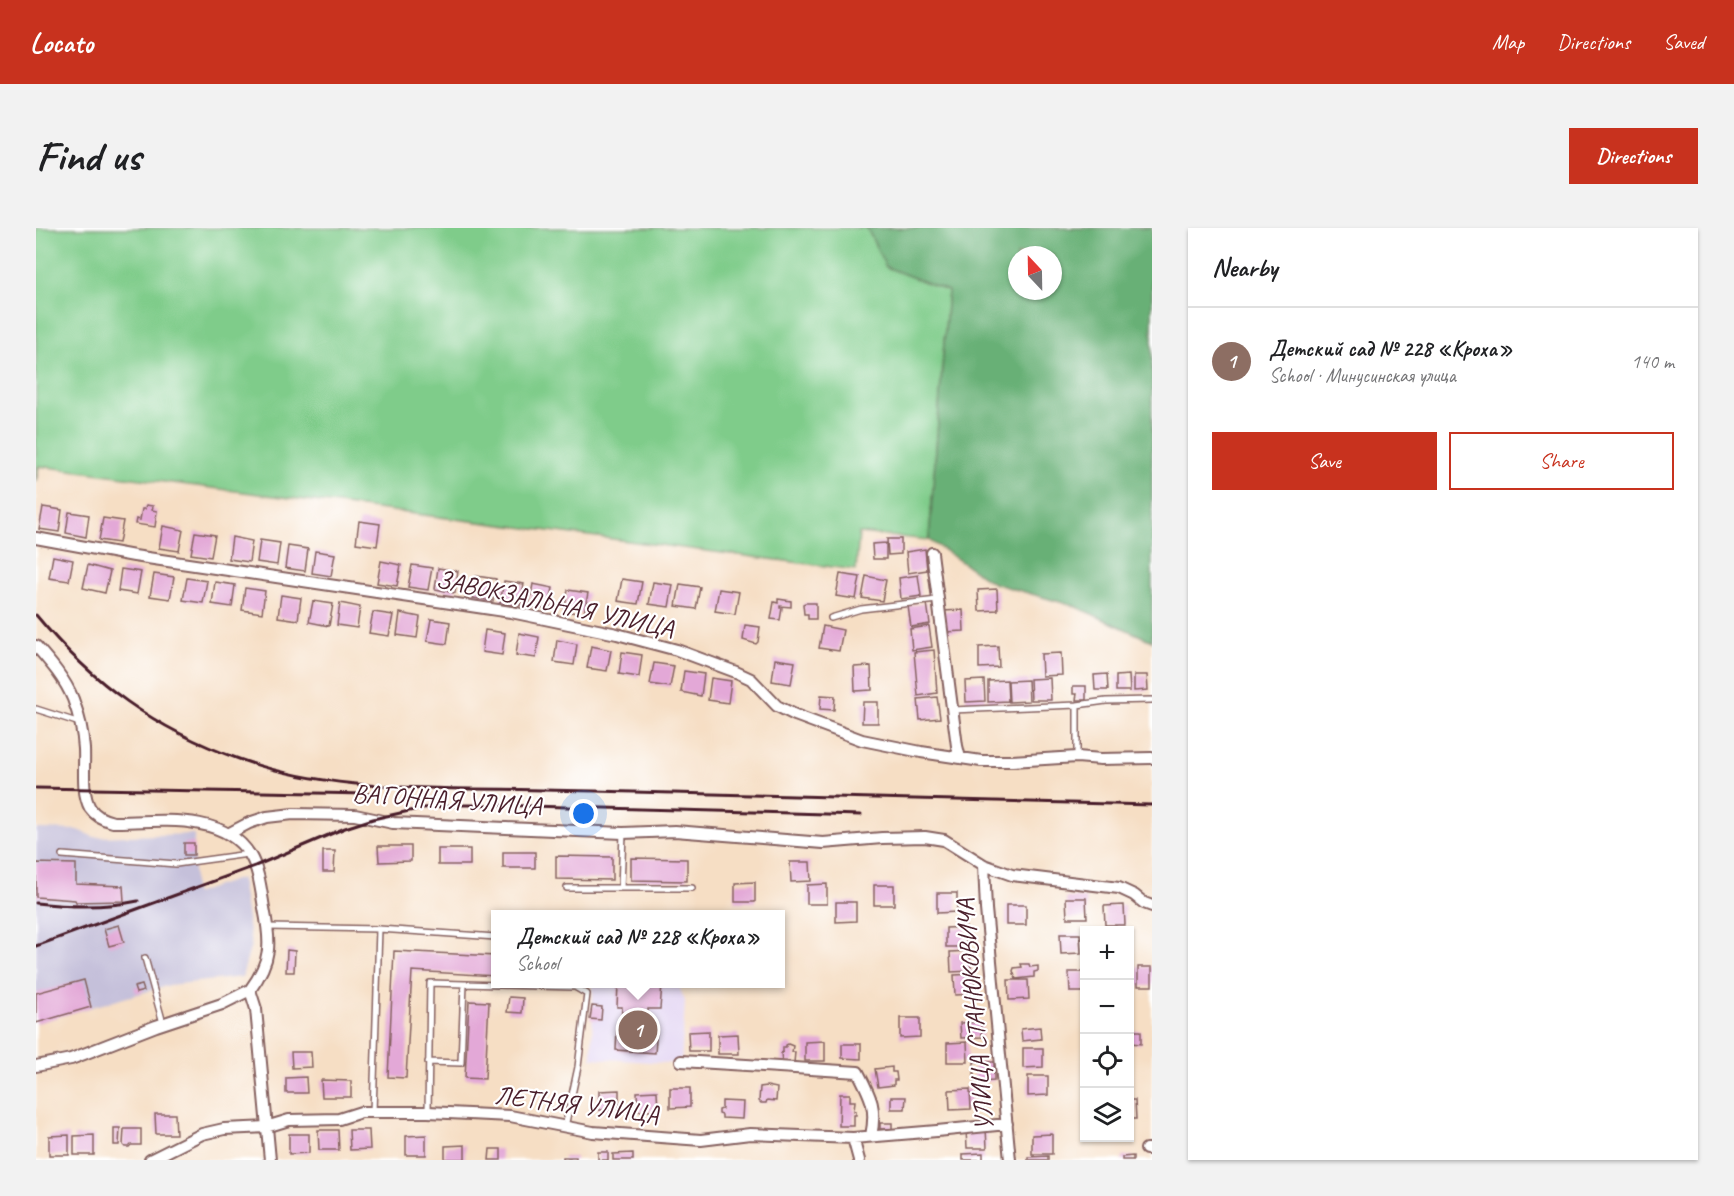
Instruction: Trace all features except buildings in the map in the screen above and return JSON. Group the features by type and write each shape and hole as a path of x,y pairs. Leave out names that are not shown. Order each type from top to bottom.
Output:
{"street":[{"name":"ЗАВОКЗАЛЬНАЯ УЛИЦА","path":"36,538 134,556 511,612 616,634 676,651 736,672 751,679 777,706 795,716 862,740 960,758 1012,761 1077,757 1152,758"},
{"path":"932,553 960,758"},
{"path":"36,646 65,683 72,698 84,745 86,796 94,814 113,822 189,822 209,825 228,834 242,845 255,866 268,927 269,946 267,961 250,990 222,1004 71,1059 36,1066"},
{"name":"ВАГОННАЯ УЛИЦА","path":"228,834 267,817 293,814 355,815 393,823 623,833 675,831 823,843 925,837 944,840 984,866 1012,875 1119,888 1152,906"},
{"name":"УЛИЦА СТАНЮКОВИЧА","path":"984,866 1010,1160"},
{"path":"250,990 256,1009 270,1160"},
{"path":"681,1061 858,1072 871,1096 875,1119 871,1136"},
{"name":"ЛЕТНЯЯ УЛИЦА","path":"150,1160 202,1134 224,1129 266,1127 290,1119 339,1119 361,1112 510,1116 593,1132 701,1140 750,1134 853,1138 1007,1124"},
{"path":"853,1138 859,1160"}],"lane":[{"path":"831,618 861,609 937,600"},
{"path":"952,710 1077,705 1106,700 1152,700"},
{"path":"1077,705 1077,757"},
{"path":"36,709 80,723"},
{"path":"621,888 623,833"},
{"path":"62,855 176,864 249,854"},
{"path":"567,888 692,888"},
{"path":"268,927 378,929 491,937"},
{"path":"373,1112 378,929"},
{"path":"145,958 163,1024"},
{"path":"428,1112 430,983 491,984"},
{"path":"428,1062 461,1063 464,984"},
{"path":"565,1127 578,1067 587,994 578,988"}],"shaded area":[{"path":"36,829 78,830 94,837 194,834 194,894 241,878 251,945 242,977 170,985 36,1023"},
{"path":"593,988 680,988 685,1001 681,1064 592,1058"}],"green space":[{"path":"36,228 867,228 886,267 948,291 929,540 859,533 856,570 39,466 36,483"},
{"path":"867,228 1152,228 1152,641 1074,606 993,583 929,540 948,291 886,267"}],"railway":[{"path":"36,615 58,640 103,683 127,702 180,734 208,747 267,768 325,780 412,788 1152,805"},
{"path":"36,788 369,794"},
{"path":"36,946 255,866 345,828 423,808 495,805 861,815"},
{"path":"36,903 87,906 138,901"}],"place":[{"name":"Детский сад № 228 «Кроха»","path":"638,1030"}]}
